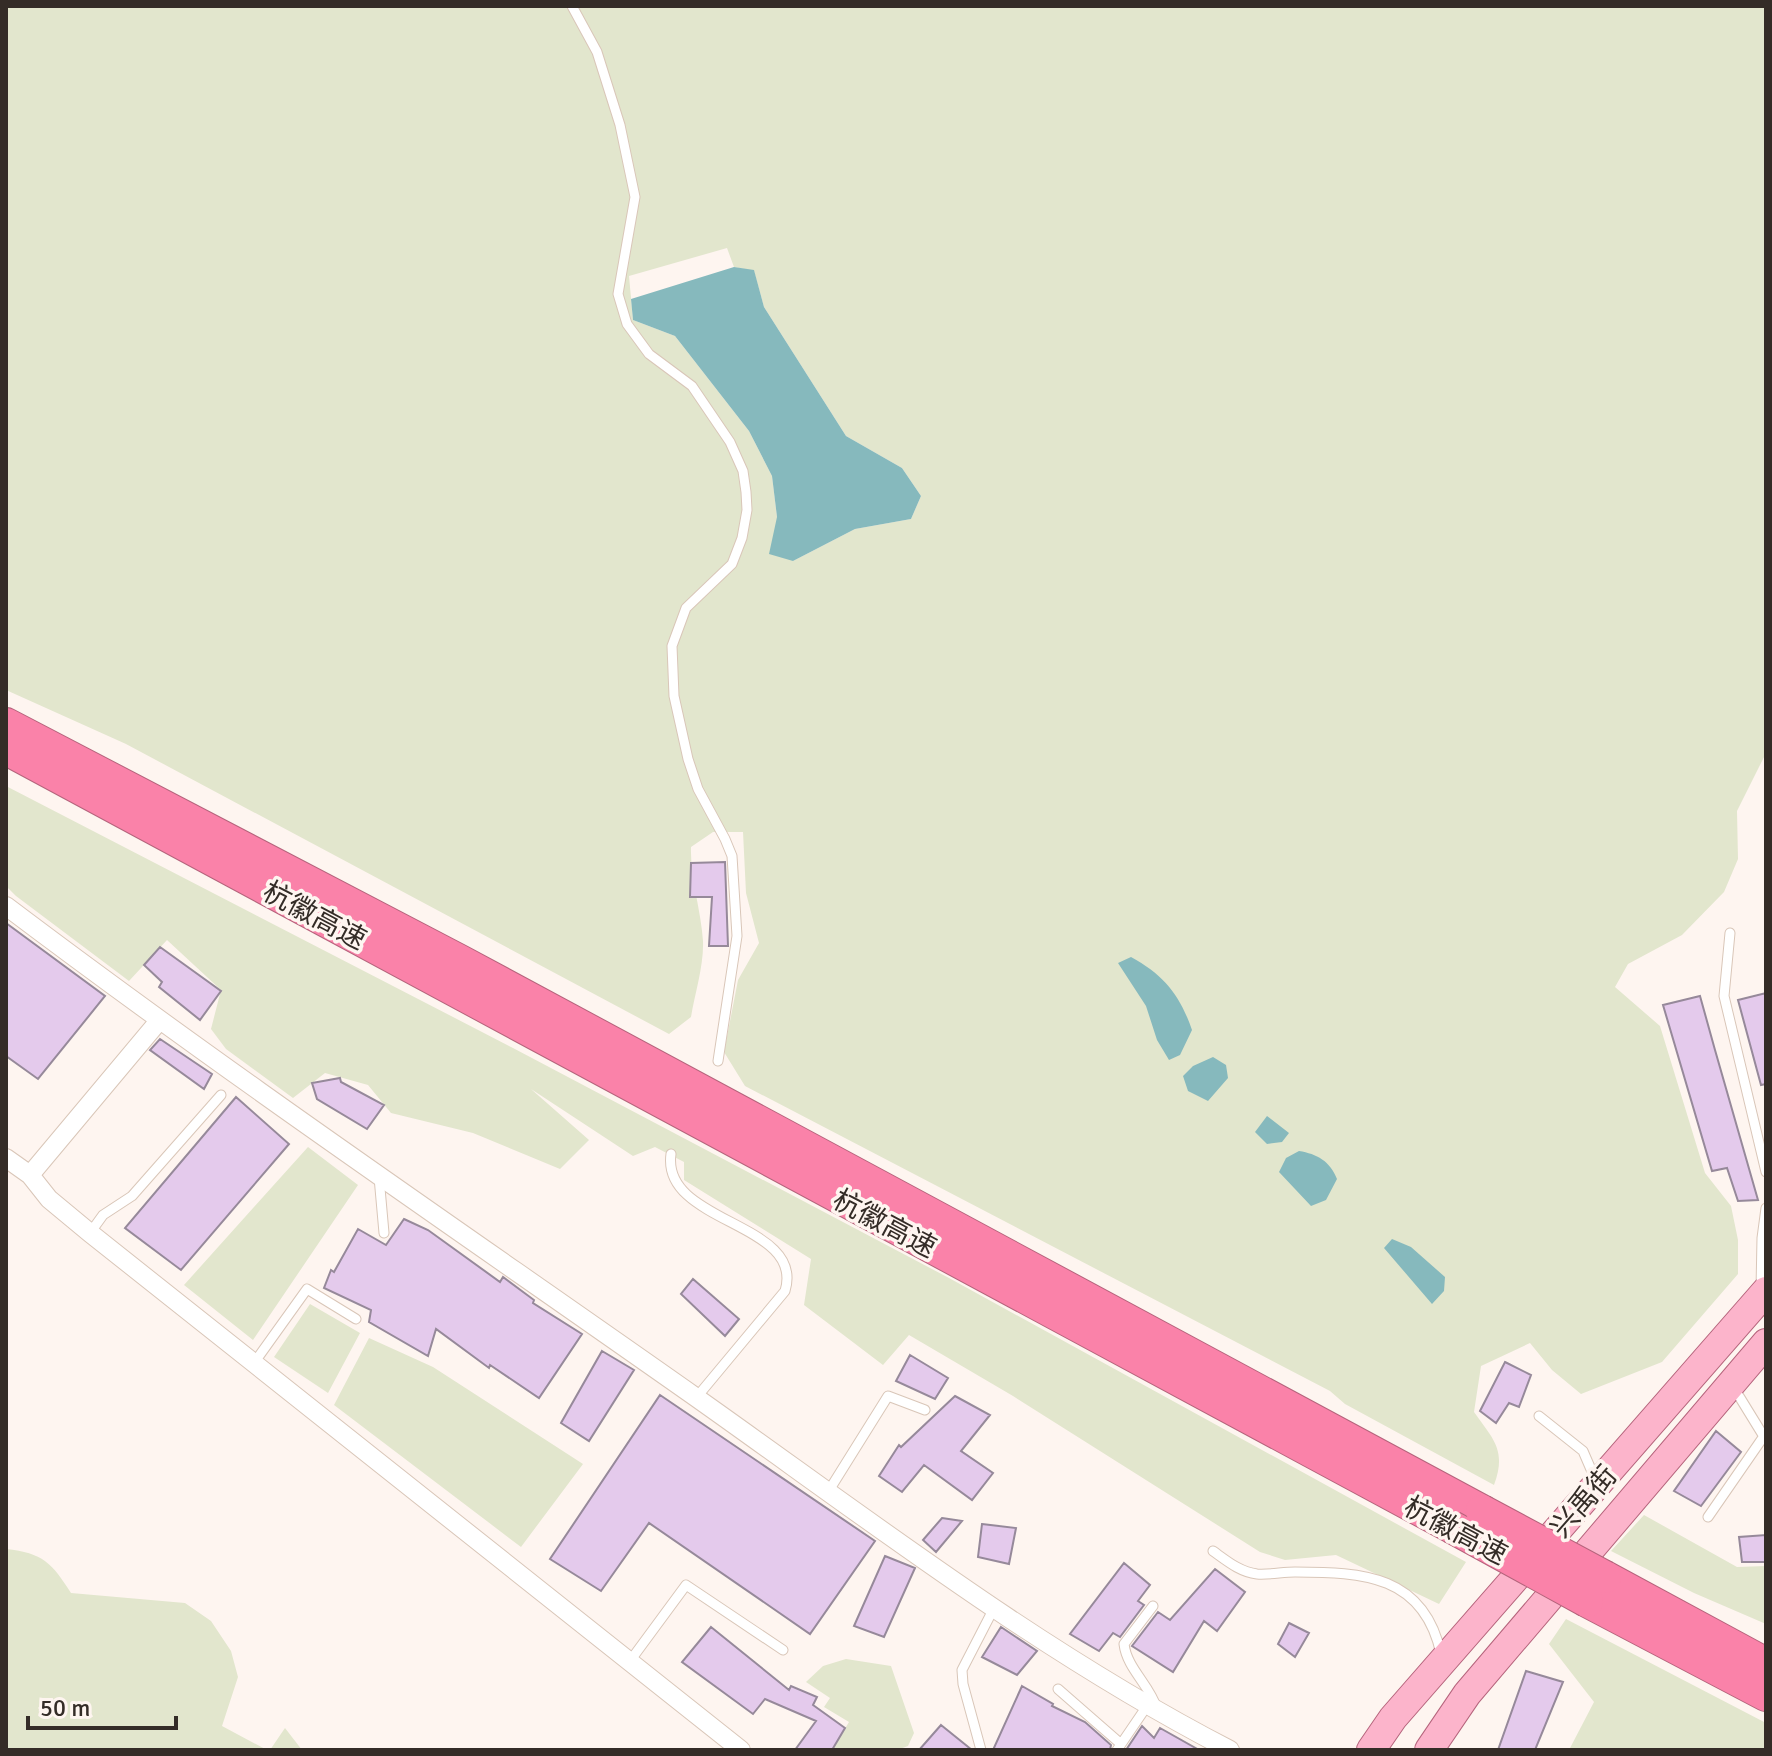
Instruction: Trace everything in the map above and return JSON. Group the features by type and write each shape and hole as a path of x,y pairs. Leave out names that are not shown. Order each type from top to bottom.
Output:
{"highway":[{"name":"杭徽高速","path":"6,724 474,969 1482,1511 1596,1589 1766,1695"},
{"name":"杭徽高速","path":"6,749 1452,1527 1766,1664"}],"main road":[{"name":"兴禹街","path":"1371,1750 1393,1718 1764,1294"},
{"name":"兴禹街","path":"1429,1750 1467,1694 1766,1343"}],"street":[{"path":"6,906 158,1022 828,1492 995,1607 1152,1709 1230,1750"},
{"path":"30,1175 158,1022"},
{"path":"6,1158 30,1175 49,1199 90,1233 741,1750"},
{"path":"1735,1382 1766,1362"}],"lane":[{"path":"572,6 597,52 620,125 635,197 618,294 627,324 649,354 692,386 730,442 745,482 747,510 742,538 732,564 686,608 672,646 674,696 688,759 698,789 732,856 737,936 718,1061"},
{"path":"1730,933 1724,996 1766,1172"},
{"path":"90,1233 103,1215 132,1196 221,1095"},
{"path":"671,1154 669,1167 681,1192 750,1233 783,1257 789,1276 785,1291 696,1398"},
{"path":"379,1176 384,1233"},
{"path":"1764,1294 1761,1249 1766,1208"},
{"path":"253,1364 307,1289 356,1319"},
{"path":"1708,1517 1765,1438 1735,1382"},
{"path":"828,1492 888,1396 925,1410"},
{"path":"1539,1416 1583,1451 1598,1484"},
{"path":"1213,1551 1241,1570 1258,1574 1351,1573 1383,1580 1405,1591 1425,1612 1436,1631 1443,1661"},
{"path":"630,1661 686,1585 783,1650"},
{"path":"1058,1689 1119,1747 1152,1709 1153,1695 1126,1658 1124,1644 1153,1606"},
{"path":"981,1750 962,1670 995,1607"}],"green space":[{"path":"6,6 1766,6 1766,753 1737,811 1738,859 1724,892 1682,935 1628,964 1615,987 1660,1026 1705,1173 1731,1206 1738,1240 1738,1274 1662,1362 1581,1394 1552,1370 1530,1343 1481,1366 1474,1412 1496,1446 1499,1463 1494,1485 1345,1404 1330,1391 745,1086 724,1052 738,980 759,943 746,893 743,832 713,832 691,847 702,929 702,960 691,1017 669,1034 126,744 6,690","holes":["727,248 734,267 754,271 764,307 846,436 902,468 921,496 911,519 855,529 793,561 777,517 772,476 749,431 675,336 633,320 629,276"]},
{"path":"6,786 949,1278 1466,1562 1439,1604 1336,1555 1285,1560 1260,1552 1013,1396 909,1335 883,1365 804,1305 811,1259 684,1180 684,1162 655,1147 633,1156 531,1089 589,1140 560,1169 473,1133 391,1113 368,1085 325,1073 293,1098 226,1049 211,1029 221,990 167,940 129,981 6,886"},
{"path":"308,1147 358,1185 253,1340 184,1285"},
{"path":"310,1304 360,1333 328,1393 274,1357"},
{"path":"369,1338 433,1367 583,1464 521,1547 334,1405"},
{"path":"1644,1515 1737,1567 1766,1566 1766,1624 1694,1593 1611,1551"},
{"path":"6,1549 29,1553 45,1561 71,1593 185,1603 211,1621 231,1651 238,1677 222,1726 267,1750 6,1750"},
{"path":"1566,1619 1766,1723 1766,1750 1569,1750 1594,1702 1549,1644"},
{"path":"846,1659 891,1666 914,1733 908,1746 897,1750 832,1750 849,1722 824,1707 830,1698 806,1682 823,1666"},
{"path":"285,1728 302,1750 270,1750"}],"water":[{"path":"734,267 754,270 764,307 846,436 902,468 921,496 911,519 855,529 793,561 769,554 777,517 772,476 749,431 675,336 633,320 631,299"},
{"path":"1131,957 1153,971 1169,987 1182,1006 1192,1030 1180,1055 1169,1060 1157,1040 1146,1006 1118,963"},
{"path":"1213,1057 1226,1065 1228,1078 1208,1101 1188,1091 1183,1076 1193,1066"},
{"path":"1267,1116 1289,1133 1282,1142 1267,1144 1255,1132"},
{"path":"1299,1151 1322,1159 1337,1179 1326,1200 1311,1206 1279,1172 1286,1158"},
{"path":"1392,1239 1411,1247 1445,1277 1444,1291 1432,1304 1384,1248"}],"building":[{"path":"725,862 728,946 709,946 712,897 690,897 691,863"},
{"path":"6,923 105,996 38,1079 6,1056"},
{"path":"160,947 221,991 200,1020 159,987 162,982 144,965"},
{"path":"1766,993 1766,1084 1761,1085 1738,1000"},
{"path":"1700,996 1758,1200 1738,1201 1727,1168 1712,1171 1663,1005"},
{"path":"160,1039 212,1074 204,1089 150,1050"},
{"path":"340,1078 341,1082 384,1105 367,1129 317,1099 312,1083"},
{"path":"236,1097 289,1144 181,1270 125,1228"},
{"path":"404,1219 428,1230 500,1282 503,1277 534,1300 533,1303 582,1334 539,1398 490,1365 489,1368 436,1329 428,1356 369,1322 371,1310 324,1288 331,1270 334,1272 358,1229 386,1245"},
{"path":"693,1279 739,1319 725,1336 681,1294"},
{"path":"602,1351 634,1370 589,1441 561,1423"},
{"path":"910,1355 948,1378 935,1399 896,1381"},
{"path":"1505,1362 1531,1375 1519,1407 1509,1403 1496,1423 1480,1411"},
{"path":"660,1395 875,1541 810,1634 649,1523 601,1591 550,1559"},
{"path":"955,1396 990,1415 961,1451 993,1473 972,1500 924,1465 902,1492 879,1476 899,1445 901,1447"},
{"path":"1716,1431 1741,1452 1701,1506 1674,1491"},
{"path":"942,1518 962,1521 936,1552 923,1540"},
{"path":"982,1524 1016,1528 1009,1564 978,1557"},
{"path":"1766,1535 1766,1562 1742,1562 1739,1537"},
{"path":"885,1556 915,1568 884,1637 854,1626"},
{"path":"1124,1563 1150,1585 1138,1601 1144,1605 1120,1637 1113,1633 1099,1651 1070,1634"},
{"path":"1215,1569 1245,1592 1217,1631 1204,1621 1173,1672 1132,1646 1158,1612 1170,1620"},
{"path":"1289,1623 1309,1633 1295,1657 1278,1644"},
{"path":"711,1627 789,1690 791,1686 817,1697 813,1705 845,1728 832,1750 795,1750 816,1721 765,1699 753,1714 682,1662"},
{"path":"1001,1627 1037,1651 1017,1675 982,1657"},
{"path":"1526,1671 1563,1682 1535,1750 1498,1750"},
{"path":"1022,1686 1052,1706 1085,1722 1111,1745 1110,1750 993,1750"},
{"path":"941,1725 972,1750 919,1750"},
{"path":"1142,1726 1154,1738 1160,1728 1199,1750 1126,1750"}]}
